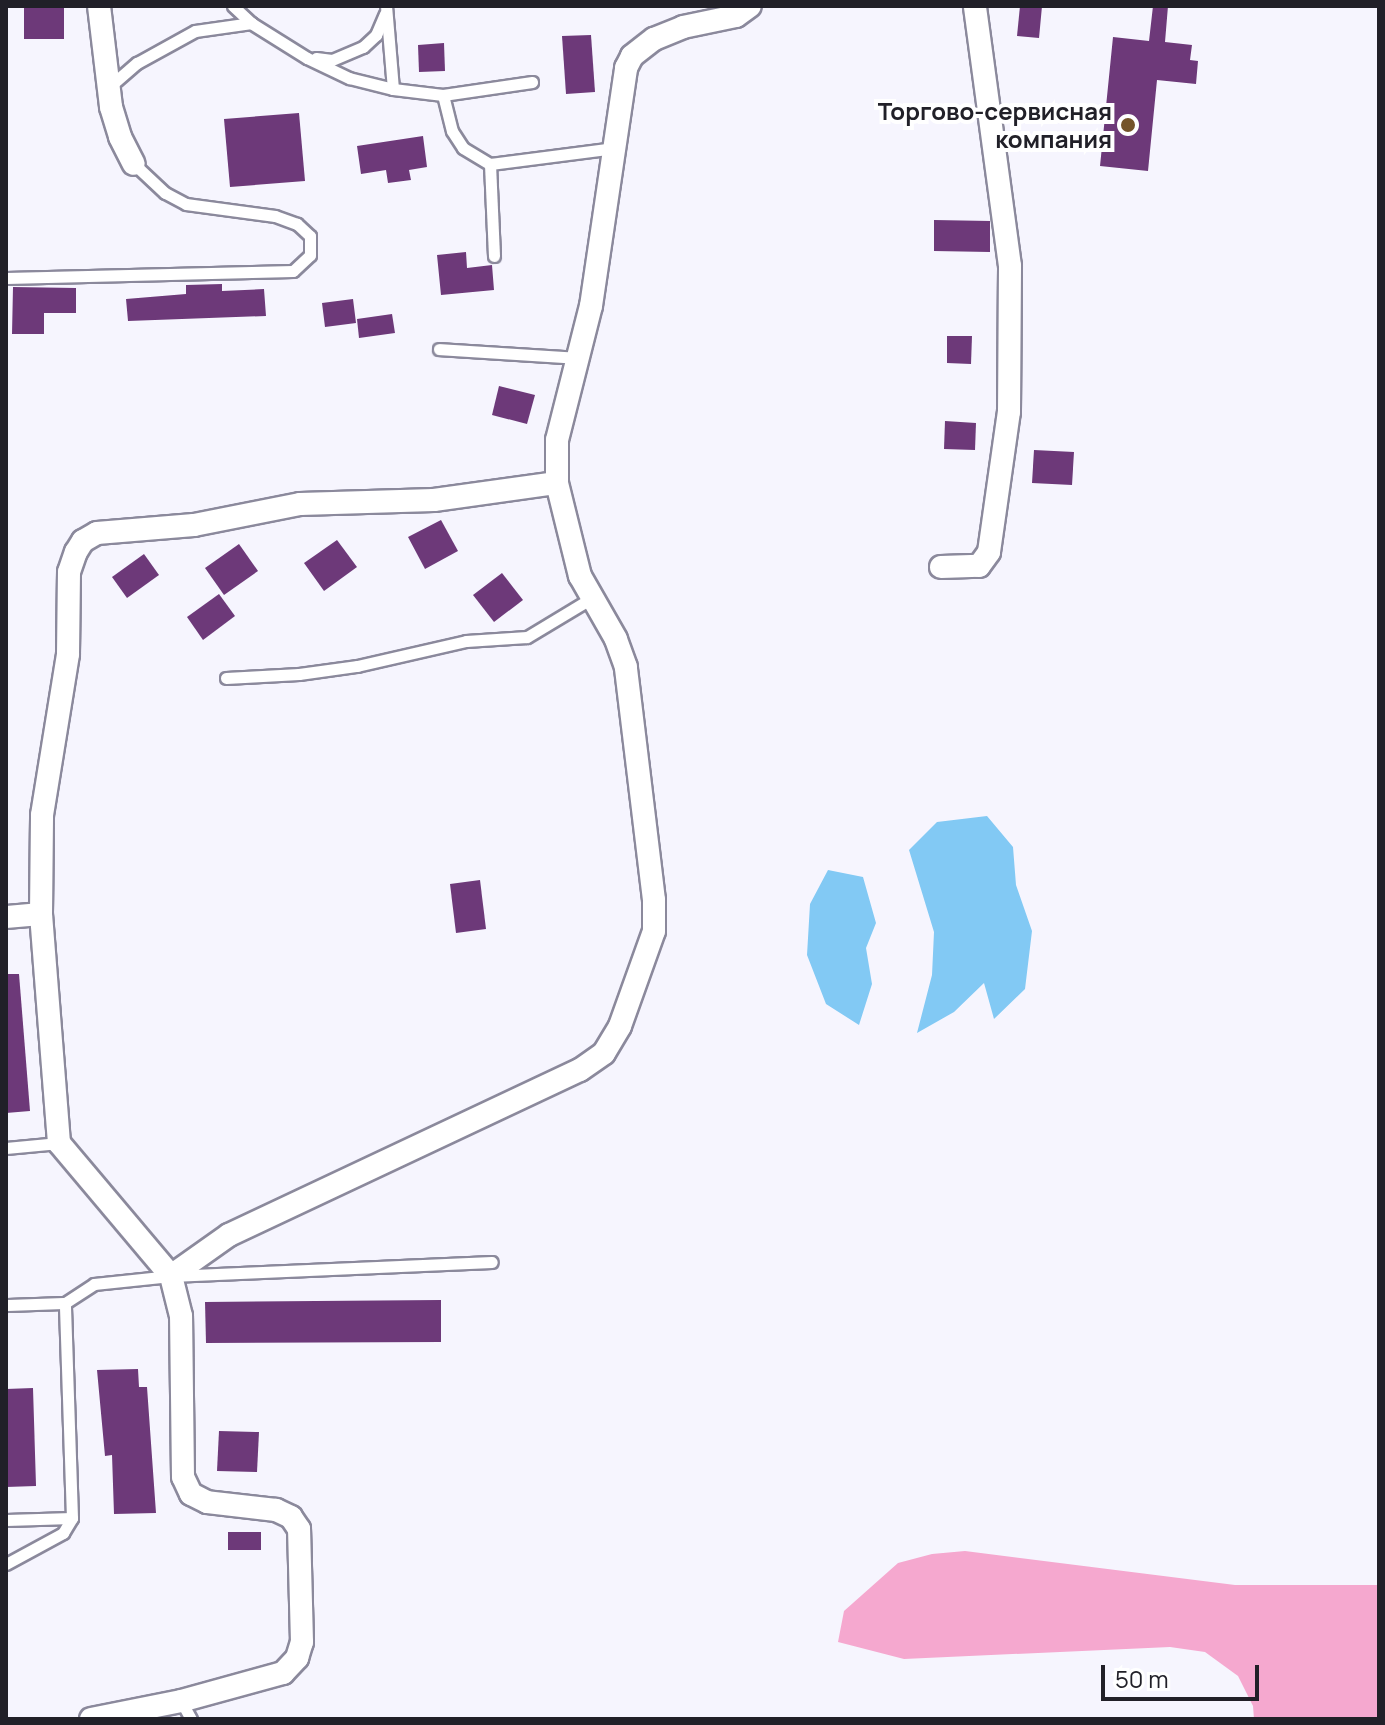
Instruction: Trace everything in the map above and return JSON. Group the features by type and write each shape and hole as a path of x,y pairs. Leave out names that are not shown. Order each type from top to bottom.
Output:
{"street":[{"path":"99,6 108,87 120,137 134,164"},
{"path":"171,1276 229,1235 580,1070 604,1053 620,1026 654,931 654,900 626,667 616,639 590,599 580,576 557,483 557,440 591,306 626,68 632,56 654,39 683,27 736,16 750,6"},
{"path":"941,567 979,566 989,552 1009,412 1008,240 975,6"},
{"path":"91,1719 186,1710 283,1673 297,1658 302,1642 301,1544 299,1529 291,1517 276,1510 207,1502 191,1494 183,1477 181,1316 171,1276 59,1143 41,914 44,795 68,654 69,572 83,541 97,533 194,525 300,504 434,500 557,483"},
{"path":"6,917 41,914"}],"lane":[{"path":"233,6 251,23 307,58 349,78 393,89 443,95 532,82"},
{"path":"307,58 332,60 363,47 376,35 386,8"},
{"path":"386,8 393,89"},
{"path":"108,87 137,63 195,31 251,23"},
{"path":"443,95 452,131 463,148 490,164 615,148"},
{"path":"6,278 293,271 310,255 310,236 297,224 275,216 186,204 165,193 134,164"},
{"path":"490,164 494,256"},
{"path":"439,349 578,358"},
{"path":"226,678 299,674 357,666 466,641 527,637 590,599"},
{"path":"6,1148 59,1143"},
{"path":"6,1305 65,1303 94,1284 171,1276 492,1262"},
{"path":"6,1564 63,1533 72,1518 65,1303"},
{"path":"6,1520 72,1518"}],"shaded area":[{"path":"965,1551 1235,1585 1379,1585 1379,1719 1254,1719 1253,1706 1238,1676 1205,1652 1170,1647 904,1659 838,1642 844,1611 898,1563 932,1554"}],"water":[{"path":"987,816 1013,847 1016,885 1032,931 1025,989 994,1019 984,983 954,1012 917,1033 932,975 934,932 909,850 937,822"},
{"path":"828,870 863,877 876,923 866,948 872,984 859,1025 826,1004 807,955 810,904"}],"building":[{"path":"24,6 64,6 64,39 24,39"},
{"path":"1020,6 1042,6 1039,38 1017,36"},
{"name":"Торгово-сервисная компания","path":"1153,6 1168,6 1165,42 1192,45 1190,60 1198,61 1196,84 1157,80 1148,171 1100,166 1113,37 1149,41"},
{"path":"591,35 595,92 566,94 562,36"},
{"path":"444,43 445,71 419,72 418,45"},
{"path":"299,113 305,181 230,187 224,119"},
{"path":"423,136 427,167 409,170 411,180 388,183 386,170 361,174 357,146"},
{"path":"934,220 990,221 990,252 934,251"},
{"path":"466,252 467,268 492,265 494,290 441,295 437,255"},
{"path":"222,284 222,291 264,289 266,316 128,321 126,299 186,294 186,285"},
{"path":"13,287 76,288 76,313 44,313 44,334 12,334"},
{"path":"353,299 356,323 325,327 322,303"},
{"path":"392,314 395,333 359,338 357,319"},
{"path":"947,336 972,336 971,364 947,363"},
{"path":"499,386 535,395 527,424 492,415"},
{"path":"945,421 976,423 975,450 944,449"},
{"path":"1034,450 1074,452 1072,485 1032,483"},
{"path":"441,520 458,551 425,569 408,537"},
{"path":"337,540 357,567 324,591 304,563"},
{"path":"239,544 258,571 224,595 205,568"},
{"path":"144,554 159,575 127,598 112,577"},
{"path":"502,573 523,600 494,622 473,595"},
{"path":"219,594 235,616 203,640 187,617"},
{"path":"480,880 486,929 456,933 450,884"},
{"path":"6,974 19,974 30,1111 6,1113"},
{"path":"441,1300 441,1342 206,1343 205,1302"},
{"path":"138,1369 139,1387 147,1387 156,1513 114,1514 112,1455 105,1456 97,1370"},
{"path":"33,1388 36,1486 6,1487 6,1389"},
{"path":"219,1431 259,1432 257,1472 217,1471"},
{"path":"228,1532 261,1532 261,1550 228,1550"}],"place":[{"name":"Торгово-сервисная компания","path":"1128,125"}]}
